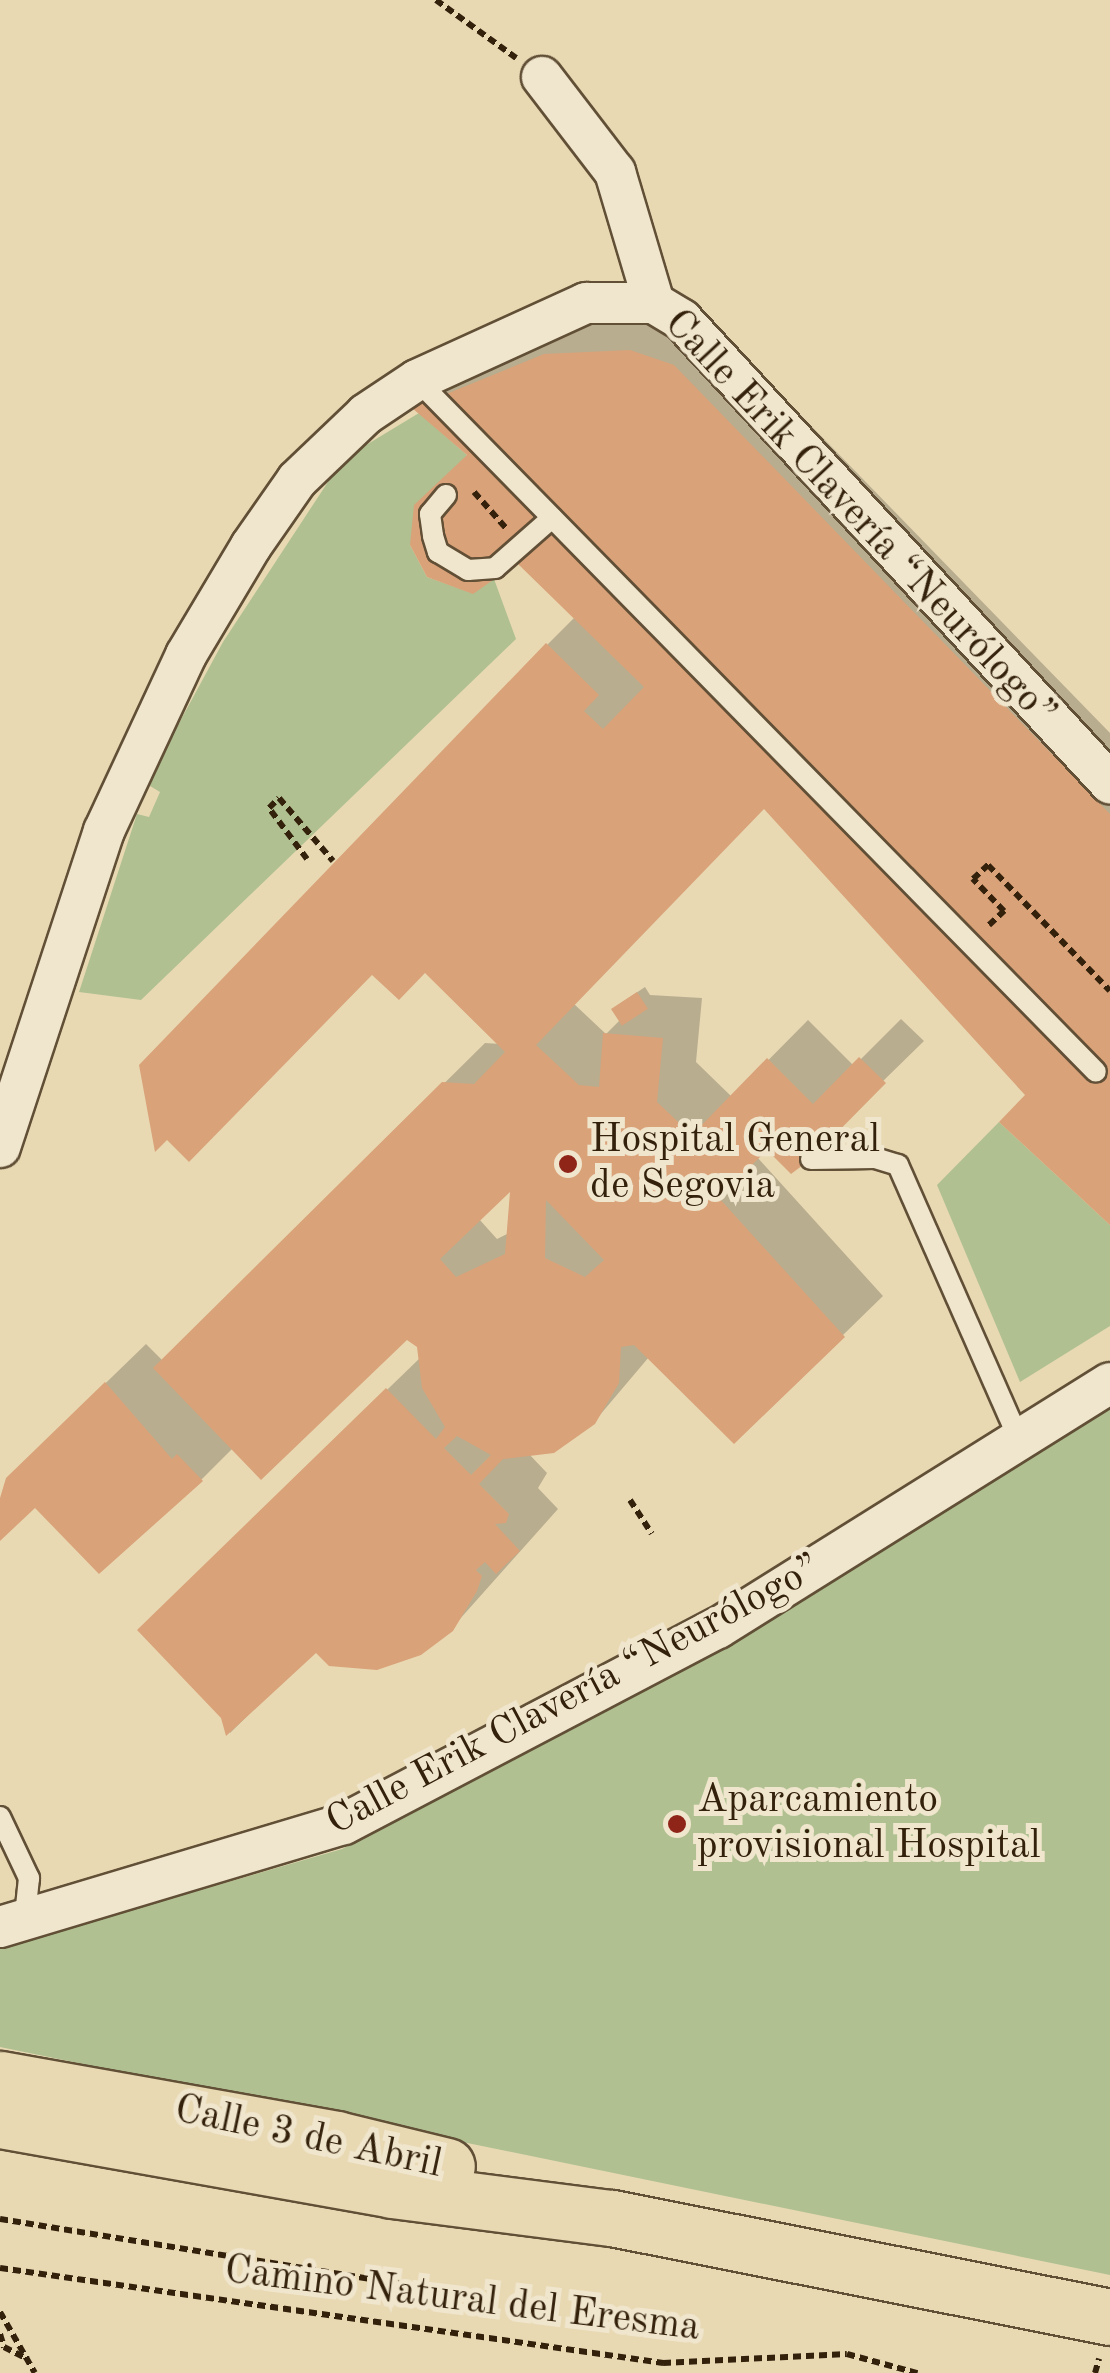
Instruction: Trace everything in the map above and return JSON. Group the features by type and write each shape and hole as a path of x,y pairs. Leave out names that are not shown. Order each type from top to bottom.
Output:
{"highway":[{"name":"Calle 3 de Abril","path":"0,2079 360,2144 504,2182 612,2218 1104,2338"},
{"name":"Calle 3 de Abril","path":"0,2120 392,2190 612,2218"}],"street":[{"path":"542,77 614,172 654,303"},
{"name":"Calle Erik Clavería “Neurólogo”","path":"0,1147 104,831 186,655 297,480 366,414 417,380 586,302 654,303 682,320 1110,784"},
{"name":"Calle Erik Clavería “Neurólogo”","path":"6,1926 327,1830 718,1628 1110,1384"}],"lane":[{"path":"417,380 1096,1072"},
{"path":"446,495 430,514 433,536 438,552 468,570 495,568 552,518"},
{"path":"810,1158 875,1158 898,1166 1020,1441"},
{"path":"0,1817 29,1878 26,1906 6,1926"}],"path":[{"path":"436,0 542,77"},
{"path":"307,859 269,808 279,798 333,861"},
{"path":"970,944 1008,907 972,879 988,864 1110,992"},
{"path":"630,1500 652,1534"},
{"path":"0,2219 444,2291"},
{"name":"Camino Natural del Eresma","path":"0,2268 663,2363 847,2354 917,2373"},
{"path":"0,2316 35,2373"},
{"path":"0,2334 2,2348 28,2358"},
{"path":"1095,2373 1104,2338"}],"green space":[{"path":"419,413 467,455 410,545 427,577 472,593 494,579 516,639 141,1000 79,992 137,814 149,817 160,792 150,786 158,762 223,642 343,459"},
{"path":"999,1122 1110,1225 1110,1326 1020,1382 937,1185"},
{"path":"1110,1400 1110,2275 0,2047 0,1948 342,1849 599,1713"}],"building":[{"path":"630,350 674,365 1110,814 1110,1225 999,1122 1025,1095 764,809 536,1045 579,1085 599,1087 603,1033 663,1038 657,1102 692,1135 767,1058 813,1104 859,1057 886,1083 811,1159 791,1174 767,1150 719,1198 845,1337 734,1444 634,1345 621,1347 619,1383 595,1424 554,1453 503,1459 479,1484 509,1514 506,1523 495,1524 520,1551 496,1574 485,1562 476,1570 482,1576 477,1591 453,1631 421,1655 377,1670 329,1666 316,1653 226,1736 221,1718 137,1630 386,1388 436,1439 445,1427 422,1388 417,1347 407,1340 261,1480 153,1368 442,1082 474,1084 505,1052 425,973 399,1000 372,975 189,1162 167,1140 155,1152 139,1065 546,643 599,695 584,711 603,729 644,687 517,563 473,594 427,577 410,545 414,505 467,455 412,408 544,354","holes":["510,1192 505,1254 456,1277 440,1259","546,1200 604,1260 585,1277 545,1258","457,1436 491,1455 471,1475 444,1448"]},
{"path":"637,992 648,1009 622,1026 611,1009"},
{"path":"105,1382 172,1459 177,1454 203,1481 99,1574 35,1508 0,1541 0,1498 6,1478"}],"place":[{"name":"Hospital General de Segovia","path":"568,1164"},
{"name":"Aparcamiento provisional Hospital","path":"677,1824"}]}
